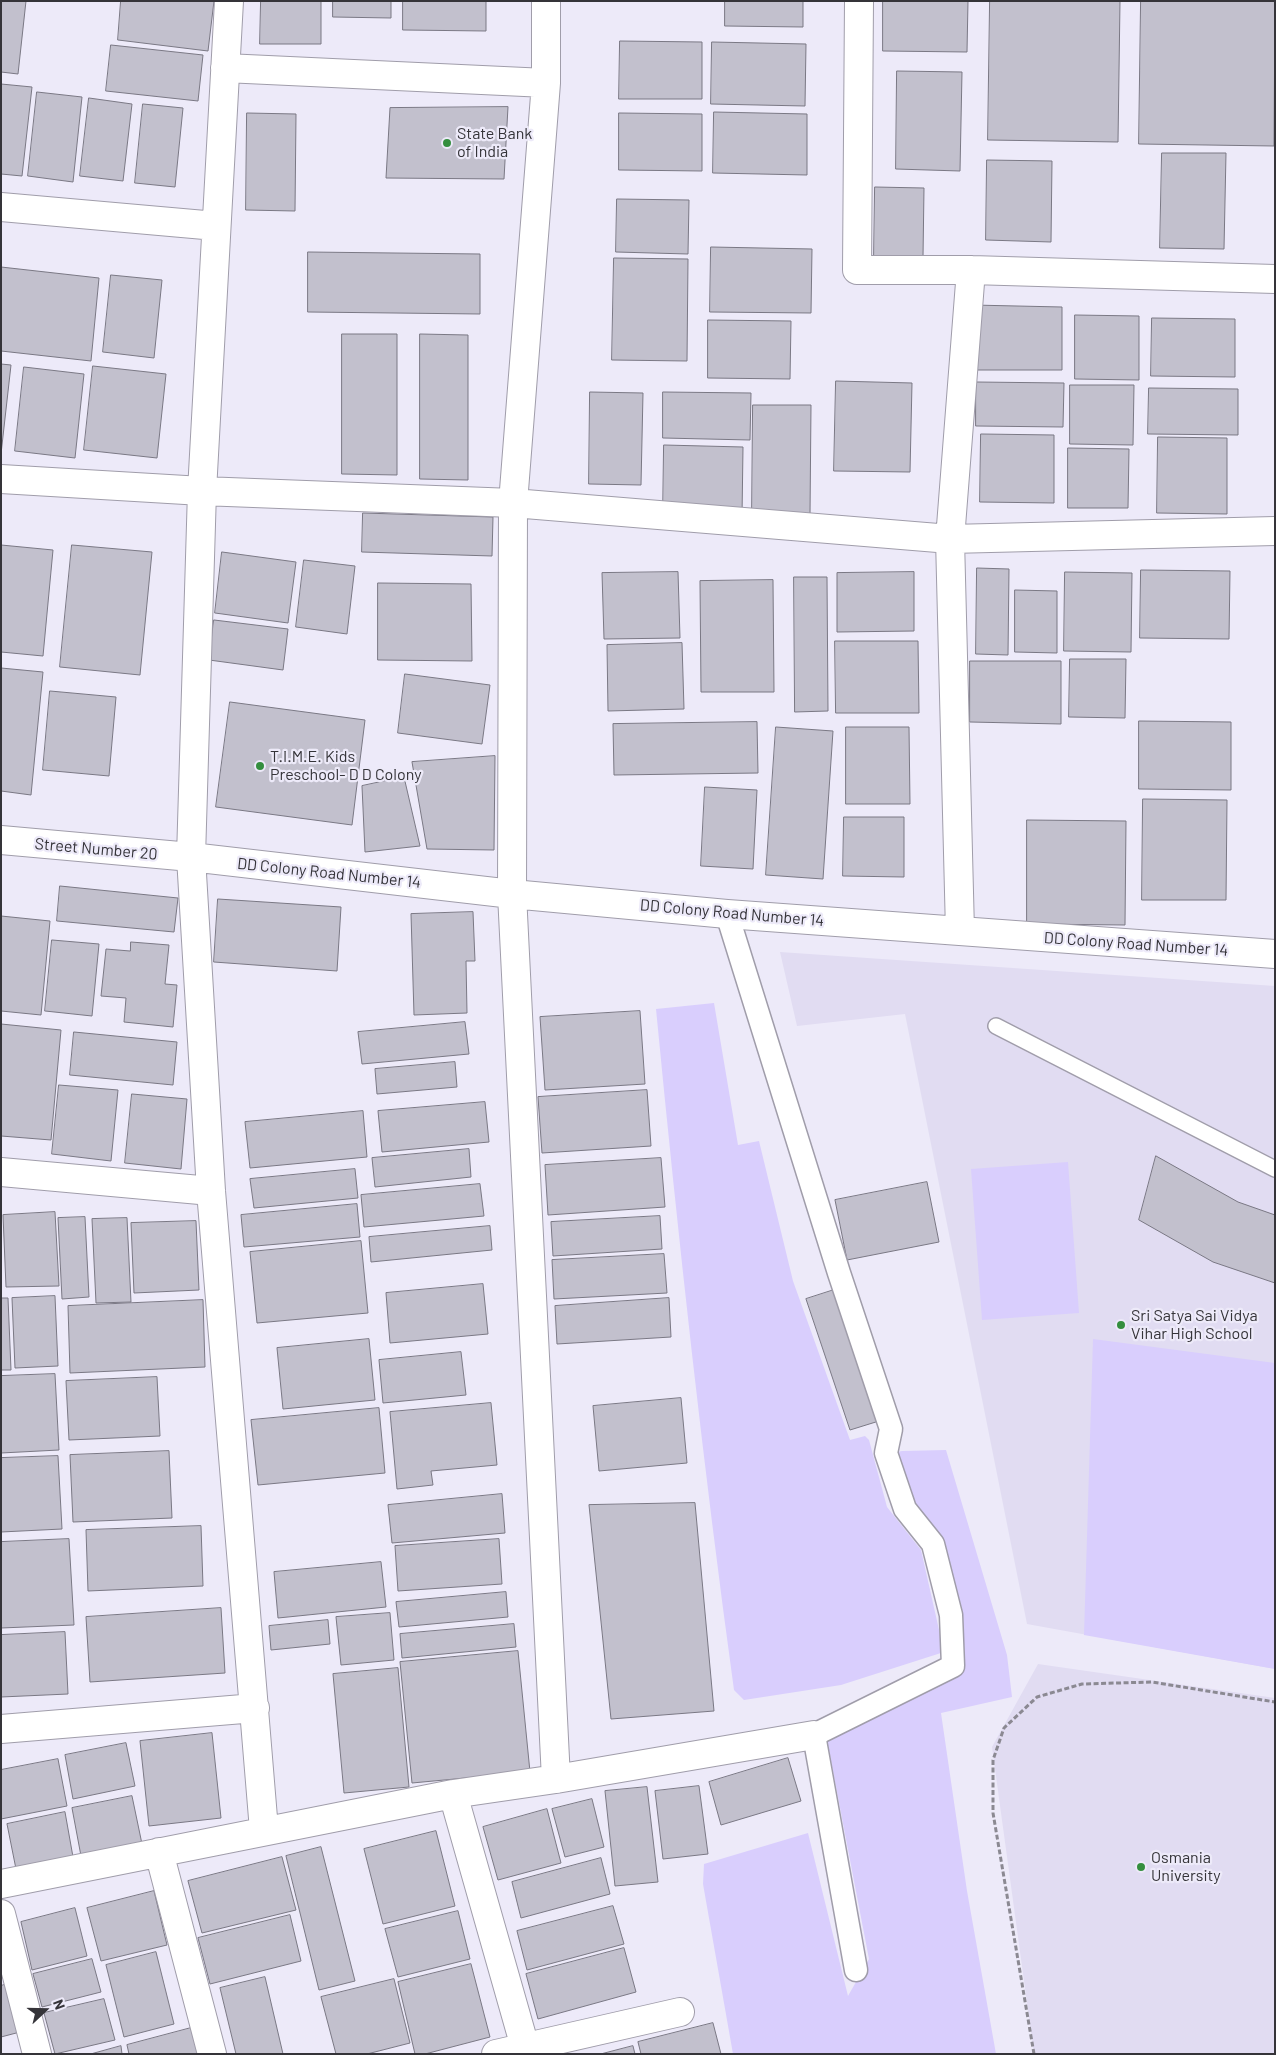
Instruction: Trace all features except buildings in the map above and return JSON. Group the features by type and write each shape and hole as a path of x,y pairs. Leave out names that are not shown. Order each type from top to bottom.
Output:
{"street":[{"path":"229,1 202,491 191,858 211,1191 264,1830"},
{"path":"546,1 546,84 513,503 512,894 556,1779"},
{"path":"859,1 857,270 971,270 1275,280"},
{"path":"226,68 546,84"},
{"path":"1,207 216,226"},
{"path":"960,931 950,539 971,270"},
{"path":"1,479 202,491 513,503 950,539 1275,531"},
{"name":"Street Number 20","path":"1,840 191,858"},
{"name":"DD Colony Road Number 14","path":"191,858 512,894 727,914 1275,954"},
{"path":"1,1884 264,1830 453,1794 556,1779 814,1735 953,1666 950,1615 934,1544 905,1509 886,1453 891,1429 836,1264 727,914"},
{"path":"1,1172 211,1191"},
{"path":"1,1729 255,1708"},
{"path":"814,1735 856,1970"},
{"path":"453,1794 526,2051"},
{"path":"159,1852 212,2054"},
{"path":"1,1914 37,2054"},
{"path":"496,2054 526,2051 680,2012"}],"lane":[{"path":"996,1026 1275,1170"}],"path":[{"path":"1034,2054 993,1813 993,1760 1004,1728 1037,1697 1082,1684 1152,1682 1275,1702"}],"shaded area":[{"name":"Sri Satya Sai Vidya Vihar High School","path":"780,952 1275,986 1275,1669 1027,1624 905,1014 797,1026"},
{"path":"714,1003 738,1145 759,1141 793,1281 850,1440 865,1436 869,1440 887,1507 921,1550 944,1652 841,1685 744,1700 734,1690 701,1435 656,1009"},
{"path":"1068,1162 1079,1313 982,1320 971,1169"},
{"path":"1093,1339 1275,1363 1275,1669 1084,1635"},
{"path":"946,1450 1007,1655 1012,1697 941,1713 967,1891 996,2054 733,2054 703,1884 704,1864 808,1833 848,1996 869,1959 827,1740 960,1671 956,1612 909,1507 893,1453"},
{"name":"Osmania University","path":"1038,1664 1275,1698 1275,2054 1034,2054 992,1747"}],"place":[{"name":"State Bank of India","path":"447,143"},
{"name":"T.I.M.E. Kids Preschool- D D Colony","path":"260,766"},
{"name":"Sri Satya Sai Vidya Vihar High School","path":"1121,1325"},
{"name":"Osmania University","path":"1141,1867"}]}
